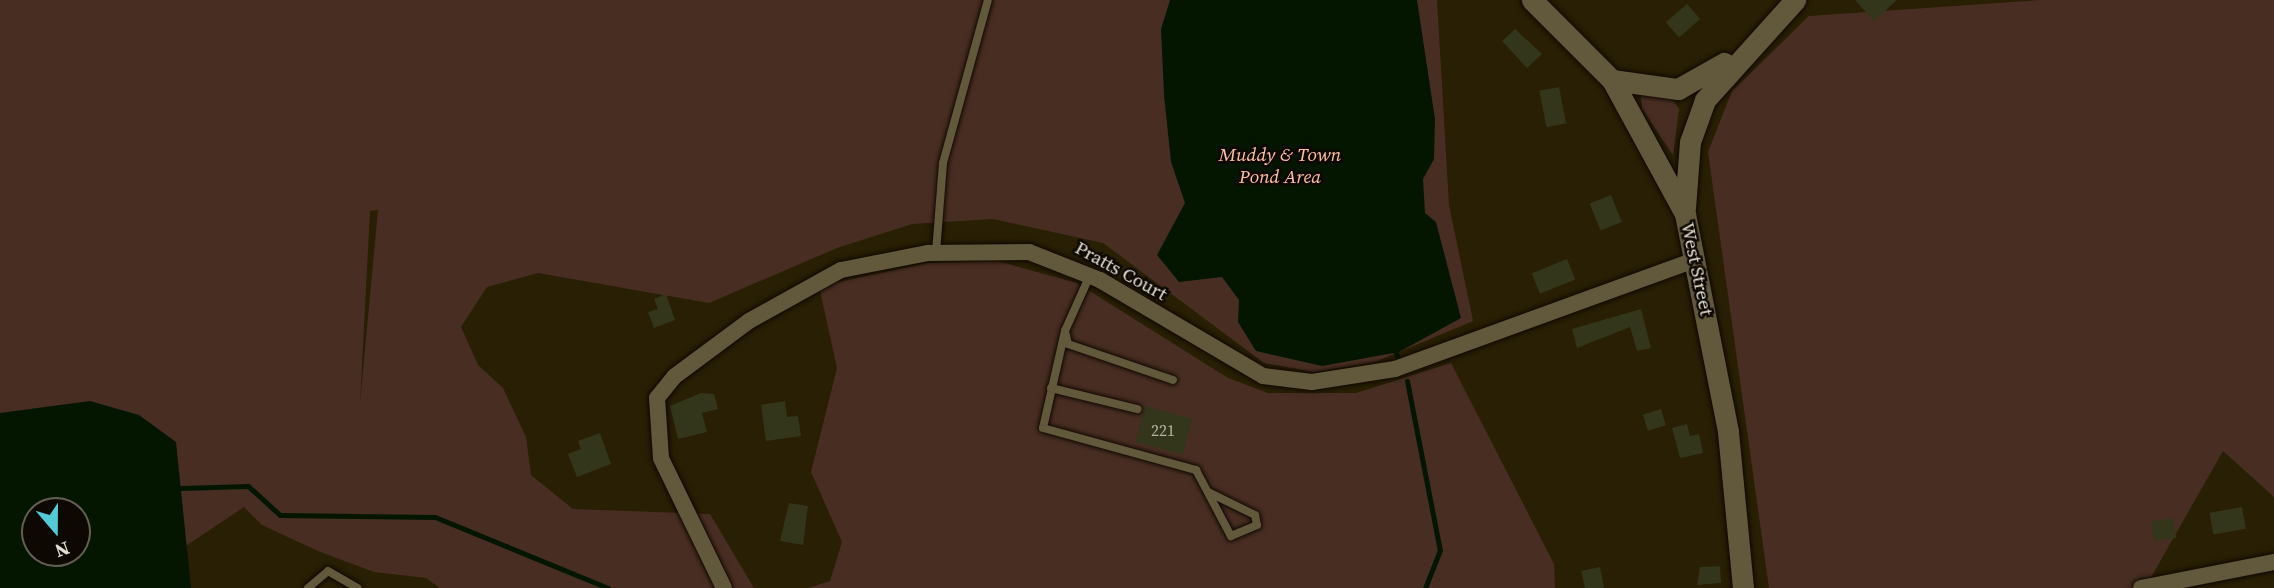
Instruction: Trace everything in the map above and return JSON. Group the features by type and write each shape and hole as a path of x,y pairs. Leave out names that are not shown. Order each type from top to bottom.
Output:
{"street":[{"name":"West Street","path":"1532,0 1612,80 1685,214 1728,432 1743,588"},
{"path":"1685,214 1688,155 1699,114 1746,48 1795,0"},
{"path":"1612,80 1678,89 1746,48"},
{"name":"Pratts Court","path":"724,588 661,458 657,398 675,376 802,287 860,264 936,252 1029,252 1090,275 1263,376 1312,382 1395,369 1695,260"},
{"path":"2141,588 2274,562"}],"lane":[{"path":"936,252 943,163 988,0"},
{"path":"1090,275 1065,331 1043,428 1185,466 1208,492 1231,536 1257,525 1255,515 1208,492"},
{"path":"1065,331 1072,348 1172,380"},
{"path":"1051,388 1137,409"},
{"path":"307,588 328,572 358,588"}],"green space":[{"name":"Muddy & Town Pond Area","path":"0,0 1437,0 1449,205 1473,321 1375,362 1314,372 1264,363 1103,243 993,219 912,224 837,248 709,303 538,273 487,287 461,327 478,365 503,388 526,437 531,475 573,509 710,514 754,588 440,588 426,578 374,572 318,551 262,525 244,507 123,588 0,588","holes":["378,210 360,402 370,211"]},
{"path":"2041,0 2274,0 2274,497 2223,451 2145,588 1769,588 1708,152 1732,91 1809,16"},
{"path":"1641,94 1672,99 1679,109 1673,155 1642,109"},
{"path":"997,261 1077,283 1228,378 1268,393 1356,393 1451,363 1554,564 1555,588 808,588 830,581 842,542 811,472 837,368 819,286 928,263"}],"shaded area":[{"path":"1170,0 1417,0 1435,119 1434,159 1423,179 1425,213 1436,222 1461,318 1399,352 1322,366 1256,351 1238,322 1239,300 1222,277 1179,282 1157,255 1185,203 1171,162 1164,95 1161,29"},
{"path":"90,401 139,415 176,442 191,588 0,588 0,413"}],"building":[{"path":"1855,0 1897,0 1874,21"},
{"path":"1687,4 1700,19 1679,37 1666,22"},
{"path":"1515,29 1542,54 1527,68 1502,41"},
{"path":"1559,87 1566,123 1546,127 1539,91"},
{"path":"1611,195 1622,222 1601,231 1590,204"},
{"path":"1567,259 1575,279 1540,294 1532,273"},
{"path":"666,294 675,320 654,328 648,312 658,309 654,299"},
{"path":"1641,309 1651,348 1637,351 1630,327 1577,348 1572,329"},
{"path":"701,393 714,394 718,409 702,413 707,432 678,439 670,406"},
{"path":"785,401 787,417 798,416 801,436 766,441 761,405"},
{"path":"1145,406 1192,419 1183,454 1135,442"},
{"path":"1661,409 1666,425 1648,431 1643,415"},
{"path":"1687,424 1690,436 1699,434 1703,453 1680,458 1672,428"},
{"path":"600,433 611,464 577,477 568,454 581,449 578,441"},
{"path":"789,503 808,506 803,545 780,541"},
{"path":"2242,507 2246,529 2213,534 2210,513"},
{"path":"2173,518 2176,538 2154,541 2151,521"},
{"path":"1720,566 1721,583 1697,585 1700,567"},
{"path":"1600,567 1604,588 1585,588 1581,571"}],"waterway":[{"path":"1393,346 1398,358"},
{"path":"1407,381 1440,550 1425,588"},
{"path":"181,488 248,486 280,515 435,517 608,588"}]}
